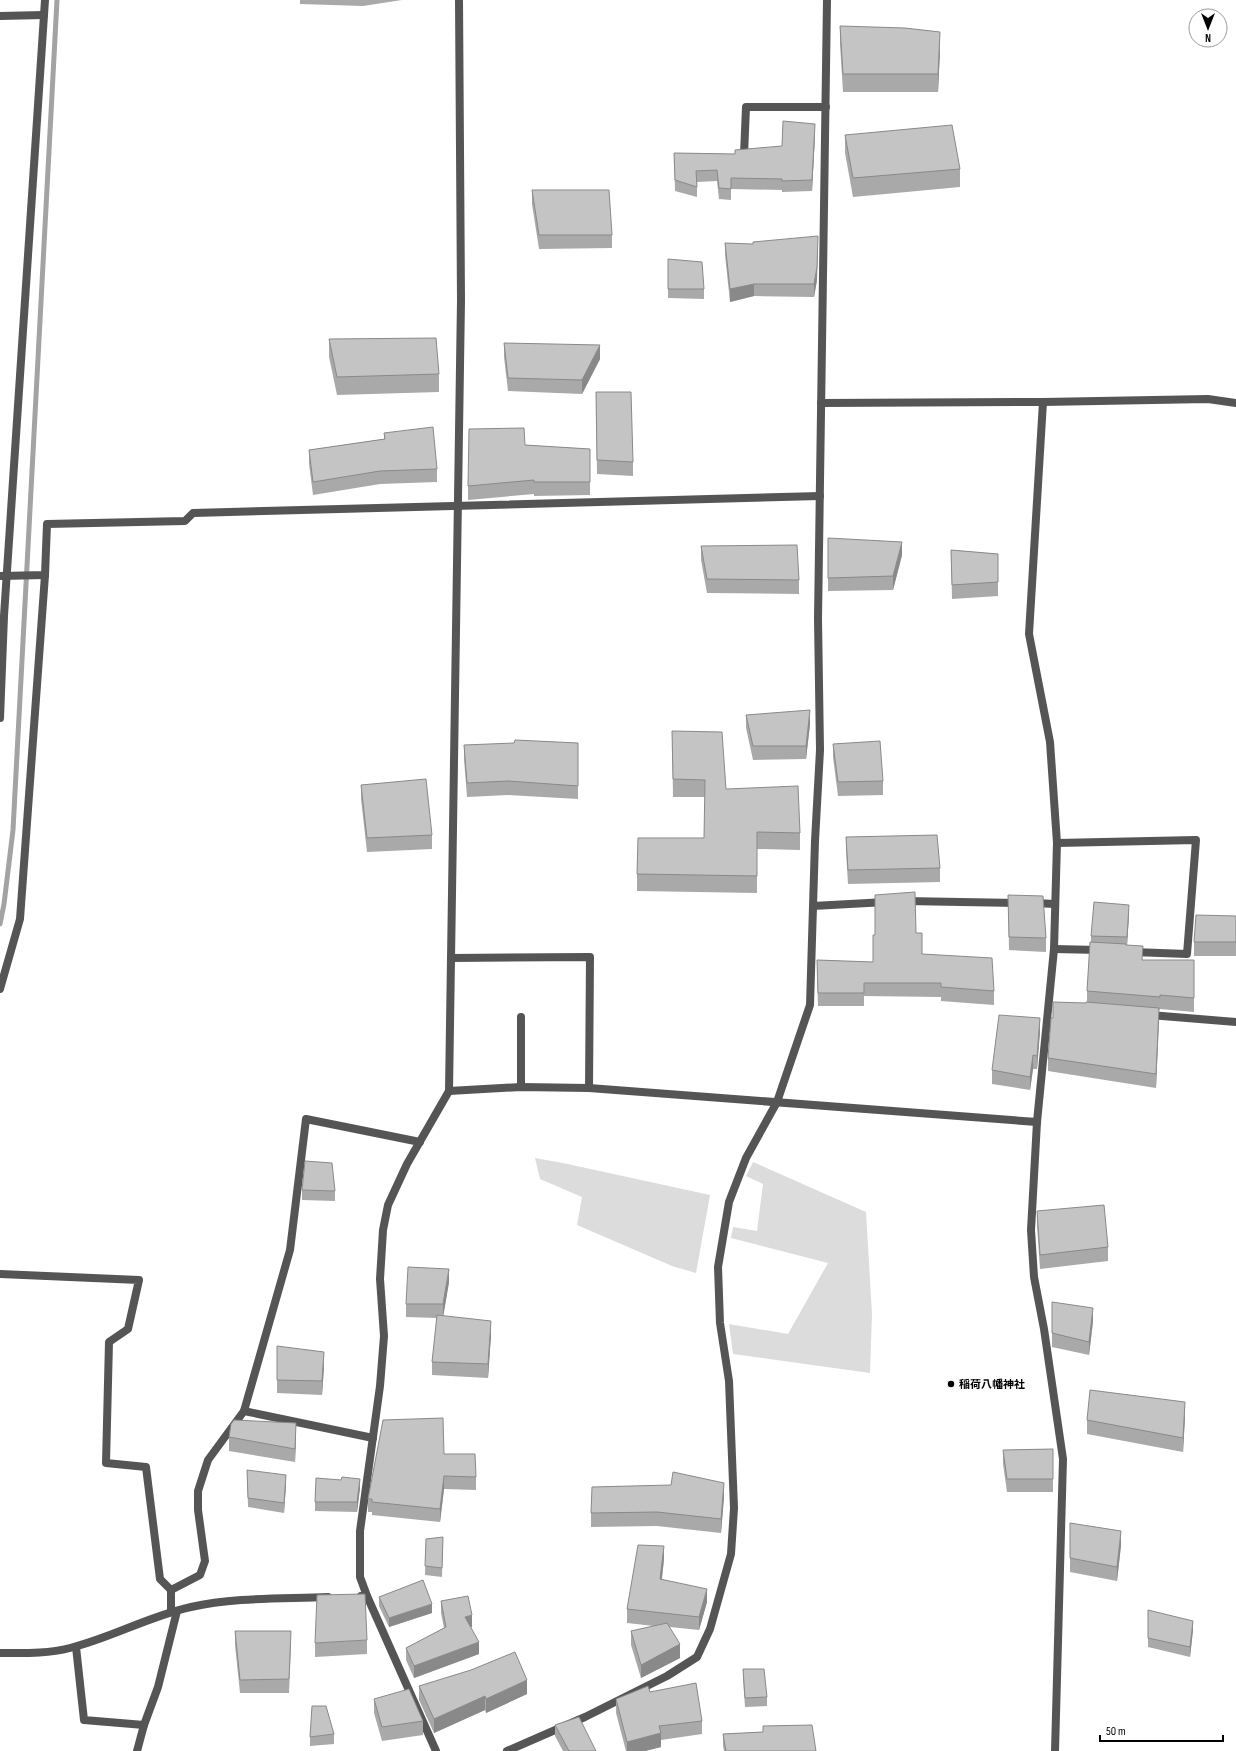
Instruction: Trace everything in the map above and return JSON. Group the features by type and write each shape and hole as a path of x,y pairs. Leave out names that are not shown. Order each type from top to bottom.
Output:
{"street":[{"path":"0,718 45,0"},
{"path":"436,1751 360,1577 360,1531 380,1386 384,1336 380,1279 383,1230 388,1205 406,1164 449,1090 461,300 459,0"},
{"path":"507,1751 585,1717 667,1676 697,1657 710,1629 731,1554 734,1508 728,1382 720,1323 718,1267 729,1202 746,1158 777,1102 810,1005 820,750 818,619 827,0"},
{"path":"0,16 44,15"},
{"path":"729,156 744,155 746,107 826,107"},
{"path":"821,403 1043,402 1208,399 1236,403"},
{"path":"1043,402 1029,634 1050,742 1057,843 1053,1007 1037,1122 1031,1230 1034,1277 1044,1329 1063,1459 1055,1751"},
{"path":"0,989 20,919 41,576 47,524 185,521 192,513 820,496"},
{"path":"8,576 41,576"},
{"path":"1057,843 1196,840 1187,954 1125,951"},
{"path":"813,906 920,900 1055,904"},
{"path":"1054,949 1109,951"},
{"path":"451,958 590,957 589,1088"},
{"path":"1143,1014 1236,1022"},
{"path":"521,1017 521,1087"},
{"path":"449,1090 521,1087 589,1088 1037,1122"},
{"path":"171,1590 200,1575 205,1562 198,1510 198,1491 208,1460 244,1411 290,1250 306,1119 420,1142"},
{"path":"0,1274 139,1280 128,1329 110,1342 106,1463 146,1467 160,1579 171,1590 174,1611 158,1687 144,1724 137,1751"},
{"path":"244,1411 373,1438"},
{"path":"352,1597 367,1596"},
{"path":"0,1653 56,1651 76,1646 174,1611 215,1602 336,1597"},
{"path":"76,1646 84,1720 144,1724"}],"shaded area":[{"path":"535,1158 710,1195 696,1273 672,1266 577,1225 582,1197 540,1179"},
{"path":"753,1162 866,1212 872,1314 870,1373 733,1354 729,1324 788,1334 828,1263 731,1238 733,1227 757,1231 763,1184 746,1176"}],"building":[{"path":"840,26 905,28 940,32 938,74 843,74"},
{"path":"783,121 815,124 812,180 782,181 782,179 731,178 731,189 719,188 717,170 696,171 697,187 675,180 674,153 735,154 735,150 782,146"},
{"path":"952,125 960,169 853,178 845,135"},
{"path":"532,190 609,190 612,235 539,235"},
{"path":"818,236 817,267 814,284 754,284 730,289 725,243 753,244 753,242"},
{"path":"668,259 702,262 704,289 668,289"},
{"path":"436,338 439,374 337,377 329,339"},
{"path":"504,343 600,345 582,380 508,378"},
{"path":"596,392 631,392 633,462 597,460"},
{"path":"433,427 437,469 380,471 313,482 309,450 385,439 384,433"},
{"path":"524,428 525,445 590,449 590,482 534,482 534,480 468,486 469,429"},
{"path":"828,538 902,542 893,576 828,578"},
{"path":"797,545 799,580 707,579 701,546"},
{"path":"951,550 998,554 998,582 952,585"},
{"path":"810,710 806,746 753,746 746,715"},
{"path":"672,731 722,732 726,789 798,786 800,833 757,832 757,876 637,874 638,838 704,838 705,780 673,779"},
{"path":"515,740 578,743 578,786 508,781 467,783 464,745 514,743"},
{"path":"880,741 883,781 838,782 833,744"},
{"path":"426,779 432,835 367,838 361,785"},
{"path":"937,835 940,868 848,870 846,837"},
{"path":"915,892 916,933 922,933 922,954 992,958 994,991 941,987 941,983 864,983 864,993 818,993 817,960 873,962 875,895"},
{"path":"1008,895 1043,896 1046,938 1009,937"},
{"path":"1094,902 1129,905 1127,937 1091,936"},
{"path":"1196,915 1236,916 1236,942 1194,942"},
{"path":"1090,942 1143,946 1142,960 1194,960 1194,998 1160,995 1160,997 1087,991"},
{"path":"1053,1002 1086,1002 1159,1008 1156,1074 1048,1058 1051,1018 1053,1018"},
{"path":"999,1015 1040,1018 1037,1056 1033,1055 1030,1077 992,1070"},
{"path":"305,1161 332,1163 335,1191 302,1190"},
{"path":"1104,1205 1108,1247 1040,1255 1037,1211"},
{"path":"408,1267 449,1269 443,1304 406,1304"},
{"path":"1052,1302 1093,1308 1089,1342 1052,1333"},
{"path":"437,1315 491,1321 488,1364 432,1362"},
{"path":"277,1346 324,1352 322,1381 277,1380"},
{"path":"1090,1390 1185,1402 1183,1438 1087,1420"},
{"path":"443,1418 444,1454 475,1454 476,1477 444,1476 440,1509 372,1502 372,1499 368,1499 383,1420"},
{"path":"234,1420 296,1423 295,1449 229,1437 231,1424"},
{"path":"1053,1449 1053,1479 1007,1479 1003,1450"},
{"path":"247,1470 286,1475 284,1503 248,1498"},
{"path":"673,1472 724,1483 721,1519 657,1512 591,1513 592,1487 671,1485"},
{"path":"342,1477 360,1479 357,1502 315,1502 316,1478 341,1480"},
{"path":"1070,1523 1121,1531 1117,1567 1070,1558"},
{"path":"443,1537 442,1568 425,1566 426,1539"},
{"path":"638,1545 664,1546 660,1579 707,1589 699,1617 627,1609"},
{"path":"423,1580 432,1604 389,1618 379,1597"},
{"path":"365,1594 367,1640 315,1643 317,1595"},
{"path":"468,1596 472,1615 465,1617 479,1642 414,1666 406,1648 446,1627 441,1601"},
{"path":"1148,1610 1193,1621 1190,1647 1148,1638"},
{"path":"667,1623 680,1644 641,1665 631,1631"},
{"path":"235,1631 291,1631 289,1679 240,1680"},
{"path":"515,1652 527,1680 486,1699 485,1696 434,1719 419,1686 471,1670"},
{"path":"743,1669 764,1669 767,1697 745,1698"},
{"path":"696,1683 702,1721 659,1726 661,1733 627,1742 616,1699 648,1686 650,1692"},
{"path":"409,1689 423,1721 382,1727 374,1699"},
{"path":"312,1706 326,1706 334,1734 310,1737"},
{"path":"579,1717 596,1751 569,1751 555,1725"},
{"path":"812,1725 816,1751 726,1751 723,1734 763,1732 763,1726"}],"waterway":[{"path":"0,924 4,904 13,830 57,0"}],"place":[{"name":"稲荷八幡神社","path":"951,1384"}]}
